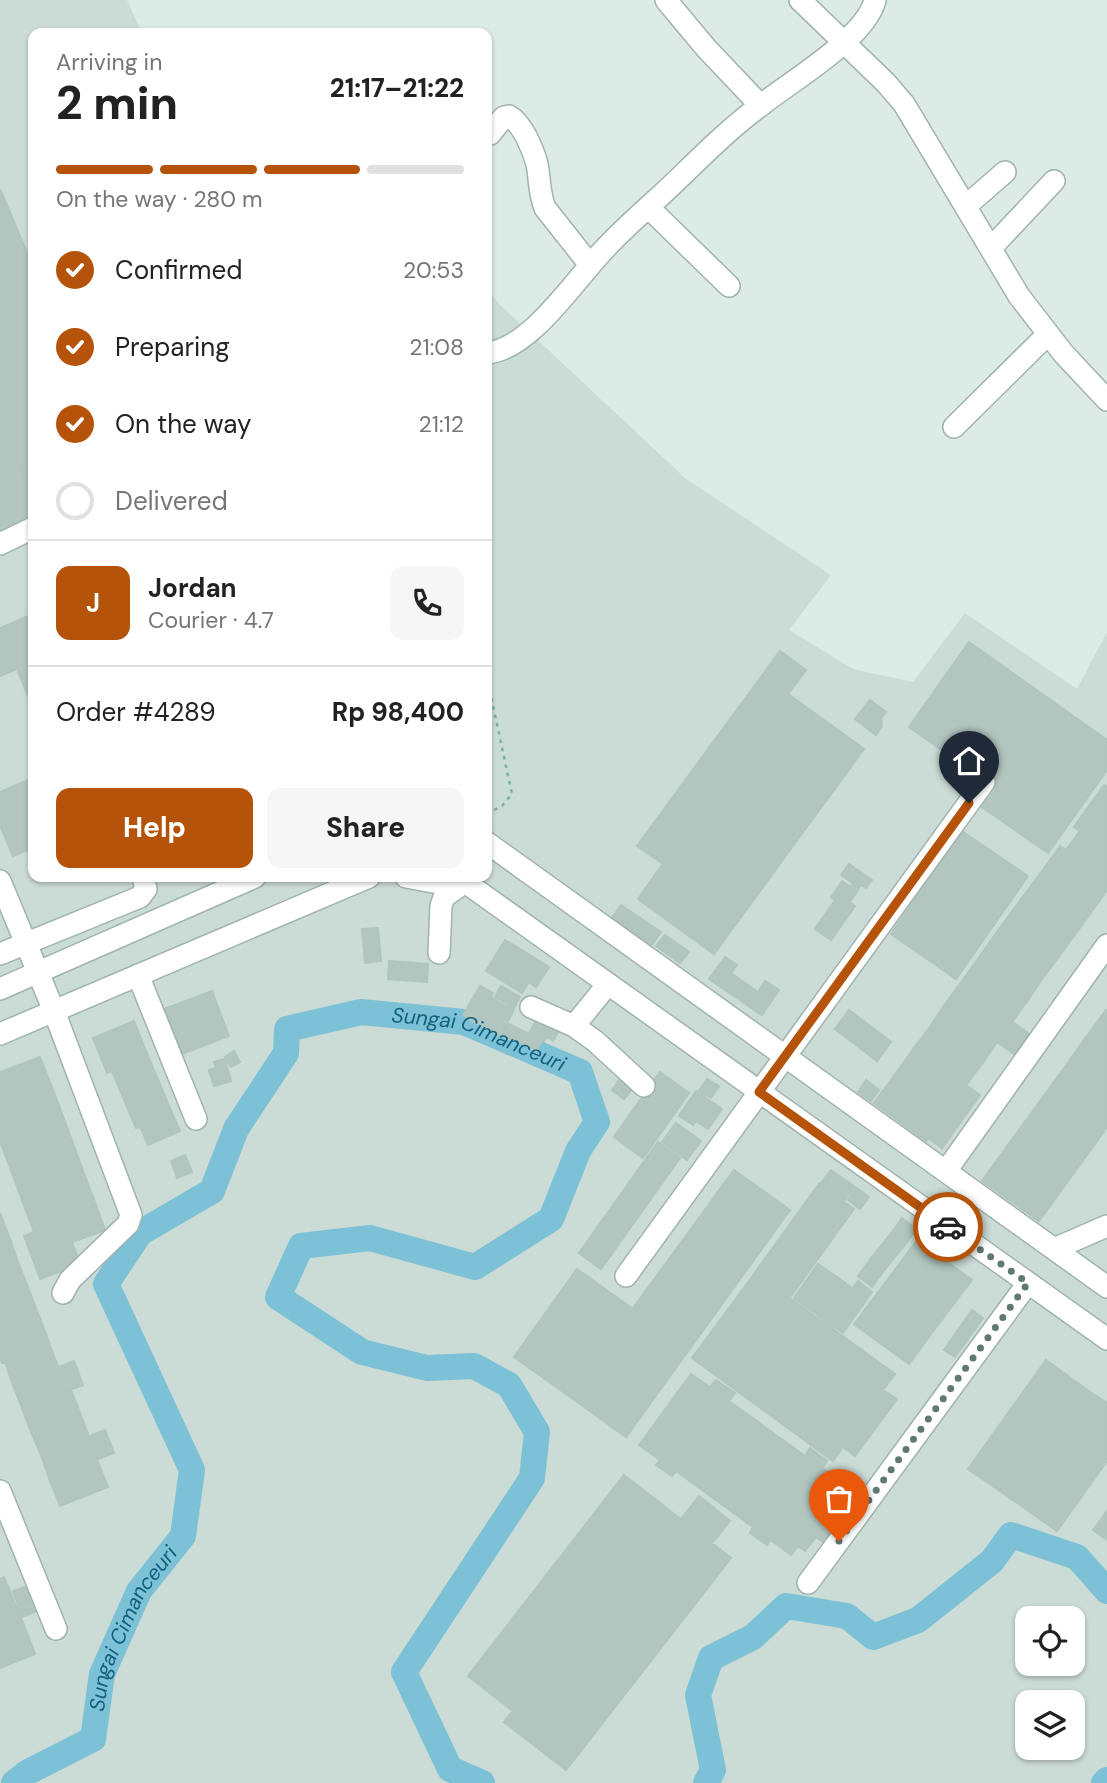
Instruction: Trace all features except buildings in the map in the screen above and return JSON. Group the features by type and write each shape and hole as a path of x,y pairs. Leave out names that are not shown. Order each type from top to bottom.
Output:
{"street":[{"path":"666,0 760,106"},
{"path":"800,0 886,83 904,104 1019,296 1048,334 1107,400"},
{"path":"492,352 508,346 542,320 559,304 590,265 648,207 760,106 843,43 869,17 876,0"},
{"path":"492,133 505,117 509,116 517,121 536,163 545,208 590,265"},
{"path":"966,206 1005,172"},
{"path":"991,248 1054,181"},
{"path":"648,207 729,286"},
{"path":"954,427 1048,334"},
{"path":"0,544 28,530"},
{"path":"626,1276 984,782"},
{"path":"492,846 1107,1287"},
{"path":"0,881 54,1011 131,1215 128,1224 70,1280 63,1293"},
{"path":"0,954 140,897 146,889 144,882"},
{"path":"0,989 244,882"},
{"path":"0,1034 357,882"},
{"path":"439,953 441,906 454,882"},
{"path":"463,882 1107,1339"},
{"path":"946,1171 1107,945"},
{"path":"138,975 195,1119"},
{"path":"574,1026 608,984"},
{"path":"531,1007 574,1026 595,1041 644,1086"},
{"path":"1054,1249 1107,1226"},
{"path":"808,1583 1028,1283"},
{"path":"0,1491 55,1629"}],"path":[{"path":"492,701 512,794 502,806 492,811"}],"shaded area":[{"path":"0,0 127,0 140,28 28,28 28,882 492,882 492,295 685,478 831,575 789,630 853,669 913,682 965,613 1077,689 1107,632 1107,1783 0,1783"}],"waterway":[{"name":"Sungai Cimanceuri","path":"14,1783 28,1772 93,1739 102,1674 139,1591 183,1536 192,1470 106,1284 140,1233 212,1191 236,1129 286,1053 287,1029 361,1012 464,1022 580,1072 597,1122 578,1151 551,1219 475,1267 370,1238 301,1246 278,1297 362,1352 427,1368 474,1366 509,1385 537,1432 532,1478 404,1672 450,1769 482,1783"},
{"name":"Sungai Cimanceuri","path":"706,1783 713,1770 698,1695 711,1658 753,1637 786,1606 847,1616 873,1637 918,1620 992,1561 1011,1535 1077,1557 1107,1591"},
{"name":"Sungai Cimanceuri","path":"1104,1783 1107,1780"}],"way so far":[{"path":"839,1541 1028,1283 948,1227"}],"route":[{"path":"948,1227 759,1092 969,803"}]}
